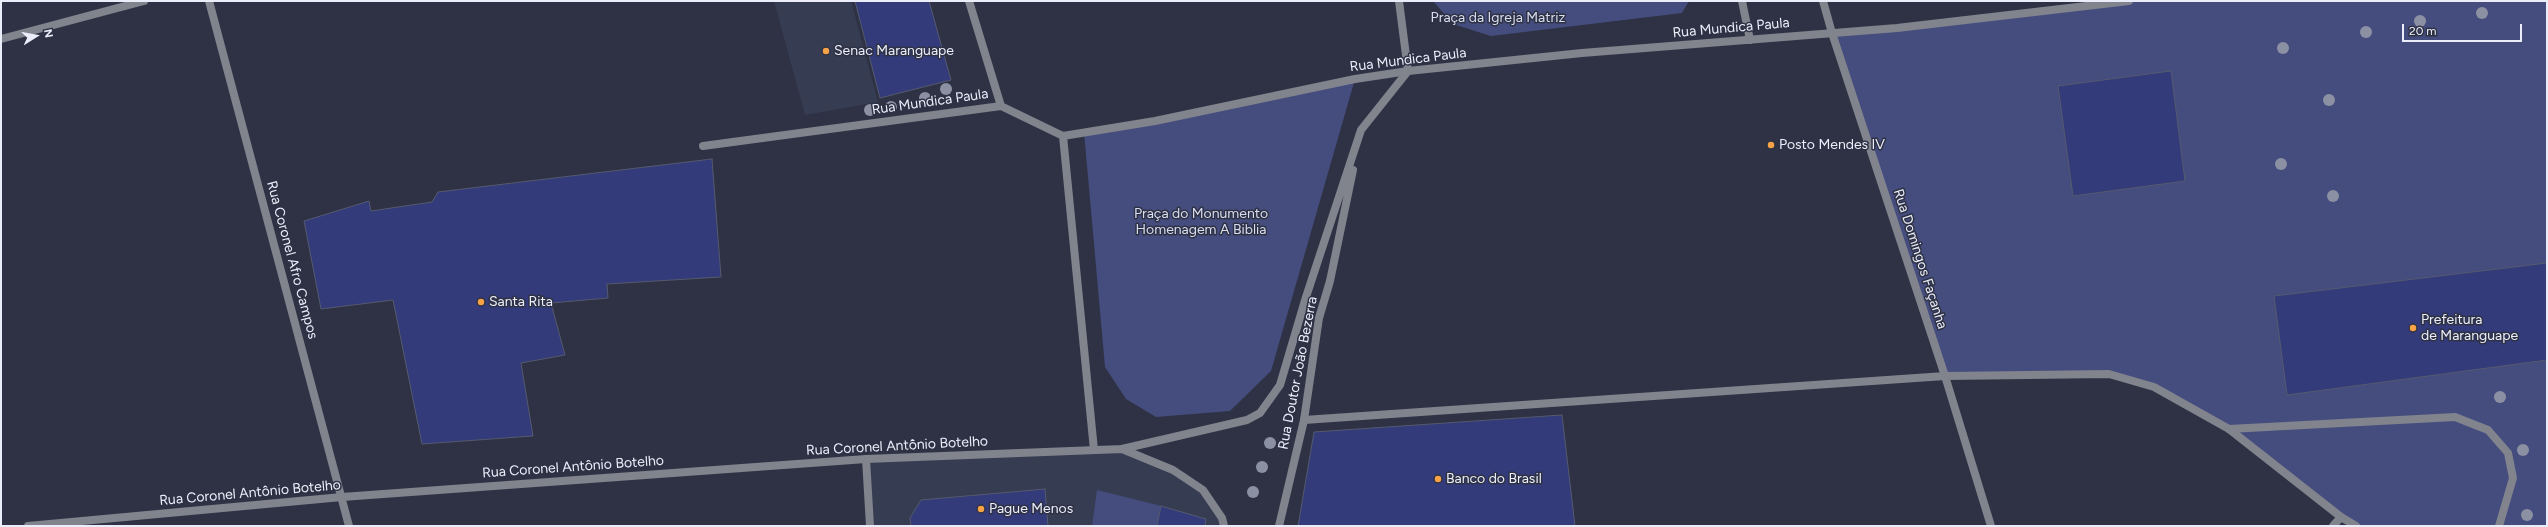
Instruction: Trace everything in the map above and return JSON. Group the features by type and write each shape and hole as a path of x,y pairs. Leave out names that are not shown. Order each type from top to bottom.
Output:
{"street":[{"path":"1,39 144,1"},
{"name":"Rua Coronel Afro Campos","path":"209,1 349,526"},
{"path":"969,1 1001,106"},
{"path":"1399,1 1408,72"},
{"path":"1742,1 1750,40"},
{"name":"Rua Domingos Façanha","path":"1823,1 1832,33 1946,376 1991,526"},
{"name":"Rua Mundica Paula","path":"703,146 1001,106 1063,136 1155,121 1355,79 1408,72 1582,53 1897,28 2129,1"},
{"name":"Rua Doutor João Bezerra","path":"1247,420 1260,413 1280,385 1306,297 1361,130 1408,72"},
{"name":"Rua Doutor João Bezerra","path":"1279,526 1304,420 1319,318 1330,282 1361,130"},
{"path":"1063,136 1094,450"},
{"path":"1304,420 1946,376 2109,374 2154,387 2229,429 2340,517 2356,526"},
{"path":"2229,429 2455,417 2488,430 2508,453 2513,478 2499,526"},
{"name":"Rua Coronel Antônio Botelho","path":"28,526 342,497 866,459 1122,449 1247,420"},
{"name":"Rua Coronel Antônio Botelho","path":"1122,449 1173,470 1203,490 1222,518 1224,526"},
{"path":"866,459 870,526"},
{"path":"2333,526 2340,517"}],"shaded area":[{"name":"Senac Maranguape","path":"774,1 851,1 878,102 805,115"},
{"path":"1122,449 1173,470 1203,490 1224,526 870,526 866,459"}],"green space":[{"name":"Praça da Igreja Matriz","path":"1433,1 1689,1 1682,13 1491,36 1453,24"},
{"path":"2129,1 2547,1 2547,526 2356,526 2229,429 2154,387 2109,374 1945,376 1832,33"},
{"name":"Praça do Monumento Homenagem A Biblia","path":"1355,79 1271,371 1230,411 1156,417 1126,399 1105,367 1084,132"},
{"path":"1097,490 1161,506 1157,526 1092,526"}],"building":[{"path":"855,1 929,1 951,80 880,98"},
{"path":"2171,71 2185,181 2073,196 2058,86"},
{"name":"Santa Rita","path":"712,159 721,277 607,284 608,298 551,303 565,355 521,363 533,436 422,444 393,300 321,309 304,221 369,201 371,211 432,202 438,192"},
{"name":"Prefeitura de Maranguape","path":"2547,263 2547,360 2287,395 2274,296"},
{"name":"Banco do Brasil","path":"1562,415 1575,526 1298,526 1314,432"},
{"name":"Pague Menos","path":"1045,489 1048,526 911,526 910,518 921,500"},
{"path":"1161,506 1206,519 1205,526 1157,526"}],"place":[{"name":"Senac Maranguape","path":"826,51"},
{"name":"Posto Mendes IV","path":"1771,145"},
{"name":"Santa Rita","path":"481,302"},
{"name":"Prefeitura de Maranguape","path":"2413,328"},
{"name":"Banco do Brasil","path":"1438,479"},
{"name":"Pague Menos","path":"981,509"}]}
